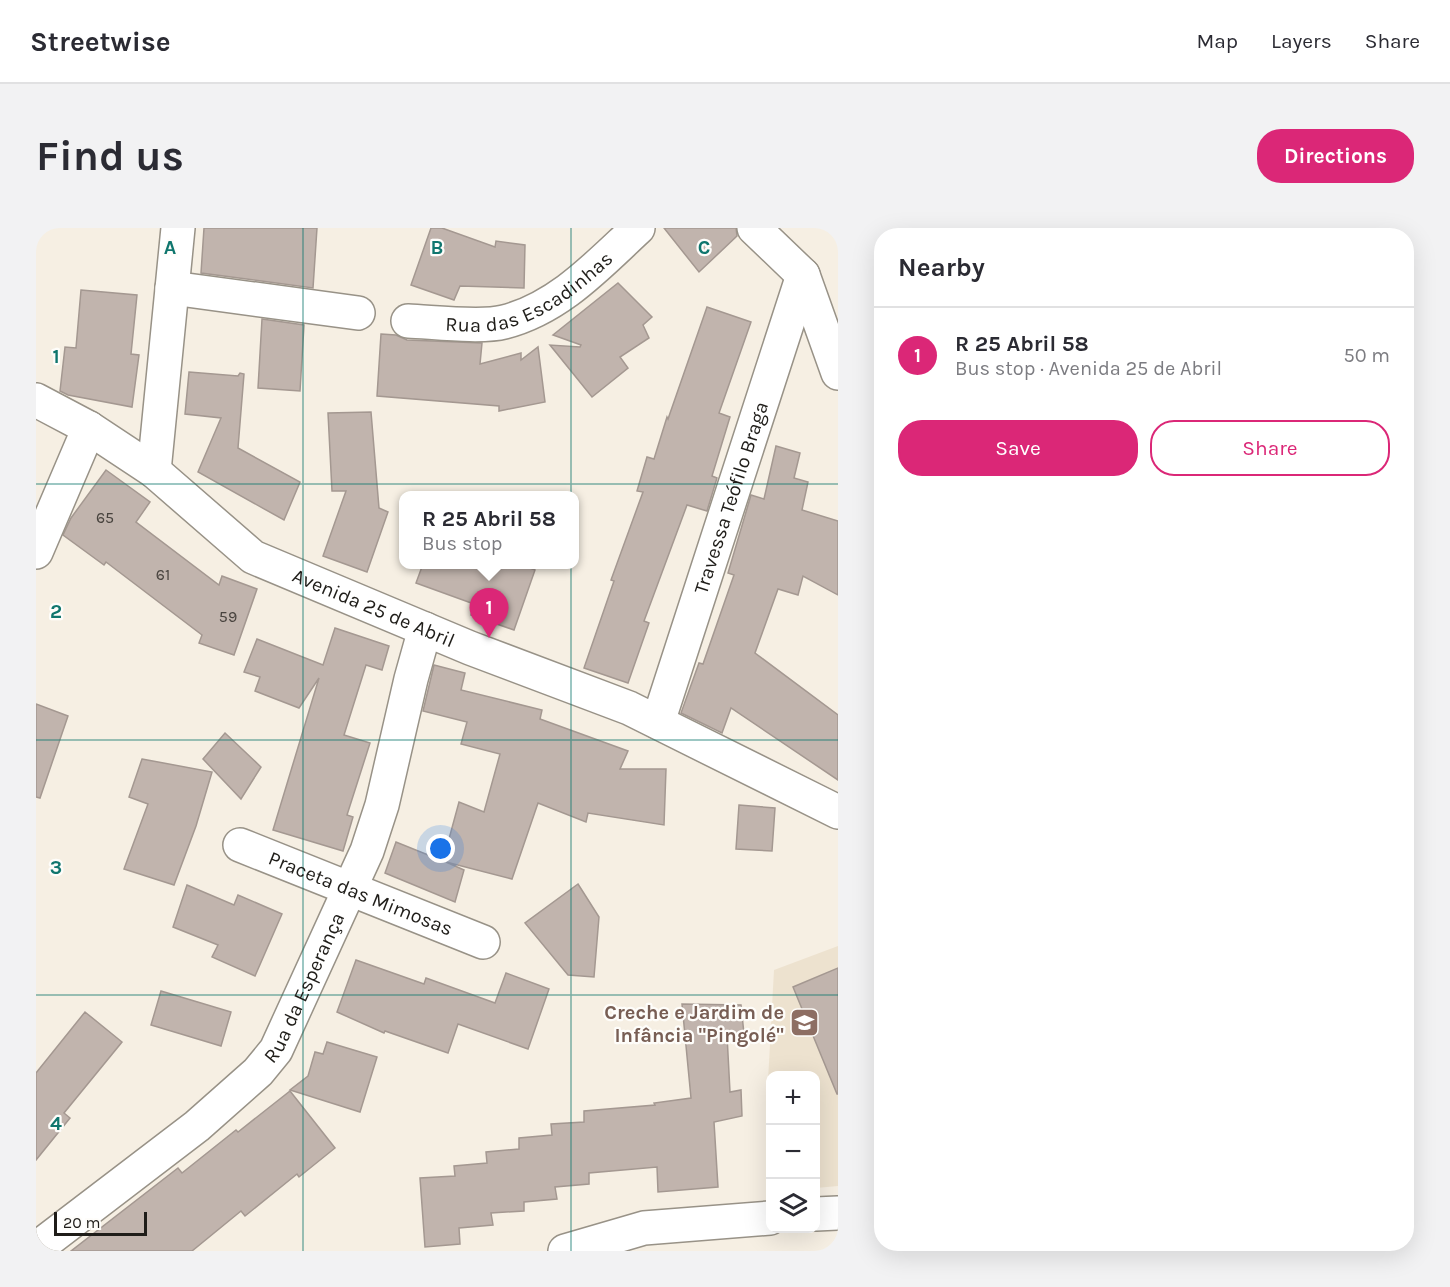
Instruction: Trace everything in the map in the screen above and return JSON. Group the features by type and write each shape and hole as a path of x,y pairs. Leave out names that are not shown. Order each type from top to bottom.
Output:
{"street":[{"path":"154,471 178,228"},
{"name":"Rua das Escadinhas","path":"408,321 503,323 545,307 582,280 638,228"},
{"path":"754,228 802,275 838,373"},
{"name":"Travessa Teófilo Braga","path":"658,722 802,275"},
{"path":"172,288 358,313"},
{"name":"Avenida 25 de Abril","path":"36,400 89,428 154,471 253,557 425,629 629,708 838,812"},
{"path":"36,552 89,428"},
{"name":"Rua da Esperança","path":"36,1249 197,1126 258,1072 276,1050 367,851 382,805 425,629"},
{"name":"Praceta das Mimosas","path":"240,845 483,942"},
{"path":"820,1214 838,1213"},
{"path":"565,1251 644,1228 766,1218"}],"shaded area":[{"name":"Creche e Jardim de Infância \"Pingolé\"","path":"838,946 838,1186 820,1188 820,1071 769,1071 774,970"}],"building":[{"path":"204,228 317,228 313,288 201,273"},
{"path":"431,228 442,228 495,247 496,241 525,245 524,288 460,286 454,300 411,285"},
{"path":"664,228 736,228 737,236 699,272"},
{"path":"618,283 652,317 643,325 649,338 620,357 628,368 592,397 550,345 580,347 581,345 553,335"},
{"path":"81,290 137,295 131,354 139,355 132,407 68,395 60,391 65,347 76,348"},
{"path":"707,307 751,322 719,413 730,417 712,476 717,478 707,511 687,505 644,621 649,623 628,683 584,668 614,581 611,580 643,492 637,491 647,457 654,459"},
{"path":"262,319 304,325 300,391 258,388"},
{"path":"381,334 396,335 407,340 482,343 480,364 521,353 521,360 538,347 545,402 499,411 499,406 377,396"},
{"path":"189,372 238,376 240,373 244,374 238,448 300,482 284,520 198,472 221,418 185,414"},
{"path":"371,412 379,508 388,512 367,572 323,556 346,491 332,491 328,413"},
{"path":"776,446 800,453 794,478 808,482 802,510 838,521 838,595 803,576 798,595 778,589 755,653 838,715 838,780 731,708 722,733 681,713 699,663 703,664 734,575 728,573 751,495 764,499"},
{"path":"106,470 150,502 136,522 219,585 222,576 257,589 234,655 199,643 202,635 106,562 104,565 63,535 71,518"},
{"path":"421,569 535,570 514,630 471,615 474,604 416,583"},
{"path":"335,628 389,646 382,670 366,665 344,735 370,743 347,815 353,817 343,851 273,830 319,678 299,708 255,691 260,677 244,672 257,639 323,665"},
{"path":"434,665 465,673 461,690 542,710 540,719 628,751 620,769 666,769 664,825 588,813 586,822 538,803 512,879 446,862 464,870 455,902 385,873 396,842 443,861 459,802 484,812 500,754 461,744 467,722 423,711"},
{"path":"36,704 68,716 40,798 36,797"},
{"path":"225,733 261,767 241,799 203,759"},
{"path":"142,759 212,772 196,826 174,885 124,869 148,804 129,797"},
{"path":"739,805 775,808 772,851 736,849"},
{"path":"578,884 599,917 594,977 568,975 525,923"},
{"path":"187,885 234,905 238,895 282,914 255,976 212,957 218,945 173,927"},
{"path":"356,960 424,984 426,978 495,1003 506,973 549,989 528,1049 458,1024 448,1053 385,1031 384,1033 337,1012"},
{"path":"838,968 838,1094 837,1094 793,987"},
{"path":"161,991 231,1012 221,1046 151,1025"},
{"path":"682,1004 741,1005 744,1034 727,1035 730,1092 741,1090 742,1116 714,1122 718,1187 658,1192 657,1167 589,1173 589,1184 555,1187 557,1199 524,1202 524,1211 491,1213 493,1225 459,1228 460,1244 425,1247 420,1178 455,1176 454,1166 487,1163 486,1152 519,1149 519,1138 552,1135 551,1124 584,1122 584,1111 655,1105 654,1103 691,1098"},
{"path":"85,1012 122,1042 64,1113 70,1118 36,1160 36,1073"},
{"path":"327,1042 377,1057 360,1112 290,1090 308,1076 315,1052 323,1054"},
{"path":"290,1091 335,1148 299,1177 297,1174 245,1216 241,1211 192,1251 71,1251 178,1168 182,1173"}],"place":[{"name":"R 25 Abril 58","path":"489,638"},
{"name":"Creche e Jardim de Infância \"Pingolé\"","path":"805,1023"}]}
